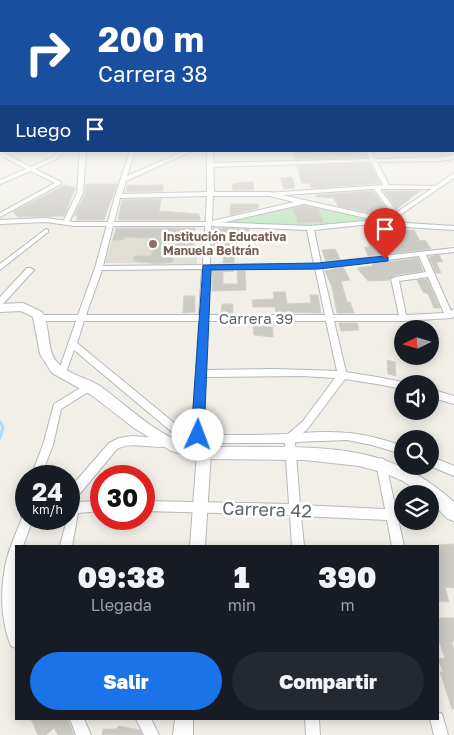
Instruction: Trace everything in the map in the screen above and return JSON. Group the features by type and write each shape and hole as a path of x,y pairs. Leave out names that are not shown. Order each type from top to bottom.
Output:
{"main road":[{"name":"Carrera 39","path":"0,308 14,306 27,308 40,318"},
{"path":"40,318 49,360 62,373 90,386 166,442 197,449 358,459 381,463 422,483 454,513"}],"street":[{"path":"0,182 27,170"},
{"path":"0,215 59,183 36,170"},
{"path":"66,222 80,193 82,170"},
{"path":"62,373 99,268 126,170"},
{"path":"123,180 145,170"},
{"path":"197,545 199,508 197,449 210,170"},
{"path":"378,170 387,187"},
{"path":"0,222 46,220 111,224 208,224 310,228 388,221 395,214 454,175"},
{"path":"118,196 269,194 376,187 434,187"},
{"path":"376,187 395,214"},
{"path":"269,194 426,228 454,228"},
{"path":"208,224 303,202"},
{"path":"290,438 306,424 342,376 310,228"},
{"path":"0,268 46,231"},
{"path":"99,268 318,266 454,250"},
{"path":"422,254 452,314"},
{"path":"0,302 30,270"},
{"path":"402,318 396,280 431,274"},
{"name":"Carrera 39","path":"40,318 402,318 452,314"},
{"path":"73,344 197,449 304,436 353,435 394,448"},
{"path":"200,374 266,372 358,376 394,384"},
{"path":"40,465 48,445 57,407 90,386"},
{"path":"439,396 454,400"},
{"path":"290,438 298,545"},
{"path":"80,484 118,442 139,442 154,445 166,442"},
{"path":"381,463 398,545"},
{"path":"439,465 454,471"},
{"name":"Carrera 42","path":"155,506 296,510 391,515"},
{"path":"18,545 23,530"},
{"path":"66,545 70,530"},
{"path":"15,554 9,574 15,628"},
{"path":"77,720 84,735"},
{"path":"144,720 152,735"},
{"path":"183,735 184,720"},
{"path":"312,720 313,735"},
{"path":"437,720 441,735"}],"shaded area":[{"name":"Institución Educativa Manuela Beltrán","path":"116,228 194,231 197,264 105,263"}],"green space":[{"path":"303,202 374,221 326,227 231,223 240,217"}],"building":[{"path":"298,170 373,170 380,183 314,188 311,187 310,183 302,183"},
{"path":"292,177 295,188 284,189 280,178"},
{"path":"253,182 254,190 232,190 233,184"},
{"path":"86,184 117,184 104,220 76,220 78,216 74,216 85,194"},
{"path":"65,185 75,188 64,216 18,217 13,212"},
{"path":"127,185 163,185 163,191 126,192"},
{"path":"373,191 390,214 383,216 338,206 334,198 317,197 316,195"},
{"path":"384,191 420,191 397,209"},
{"path":"161,199 159,211 199,214 200,220 118,220 122,200"},
{"path":"231,204 258,204 258,208 230,215"},
{"path":"303,206 318,209 323,222 298,223 293,208"},
{"path":"116,228 195,228 193,250 197,250 196,257 173,257 173,262 158,264 134,261 134,256 151,256 156,238 124,237 123,240 113,240"},
{"path":"213,228 249,229 249,240 235,242 234,263 223,263 224,252 213,251"},
{"path":"414,230 420,241 425,240 431,249 368,256 364,247 370,247 365,231"},
{"path":"335,249 340,259 326,261 322,250"},
{"path":"439,255 443,262 436,262 441,273 436,273 429,257"},
{"path":"418,258 423,271 395,275 389,280 368,281 357,268 373,266 372,264"},
{"path":"343,267 350,280 341,281 347,302 350,302 354,313 337,313 332,287 325,271"},
{"path":"212,271 234,271 223,272 223,284 238,284 237,271 245,271 246,290 212,291"},
{"path":"427,279 440,308 434,308 428,294 423,292 417,280"},
{"path":"273,292 285,292 287,304 311,303 310,295 318,295 321,313 276,312 275,307 253,307 252,300 274,299"},
{"path":"184,296 195,296 195,312 183,313"},
{"path":"222,304 233,304 233,313 221,313"},
{"path":"339,323 357,323 359,330 341,331"},
{"path":"253,325 272,325 273,337 254,335"},
{"path":"387,360 394,362 396,375 388,374"},
{"path":"454,544 454,588 445,587 449,602 439,601 438,545"},
{"path":"439,618 454,618 454,641 452,643 454,649 454,709 452,709 440,672 443,672 439,659 445,658 439,641"},
{"path":"31,720 68,720 74,735 58,735 54,728 46,735 38,735"},
{"path":"119,726 140,730 142,735 102,735 103,729 116,729"}],"waterway":[{"path":"0,422 3,427 0,438"}],"place":[{"name":"Institución Educativa Manuela Beltrán","path":"153,244"}],"route":[{"path":"198,435 206,267 318,266 385,259"}]}
